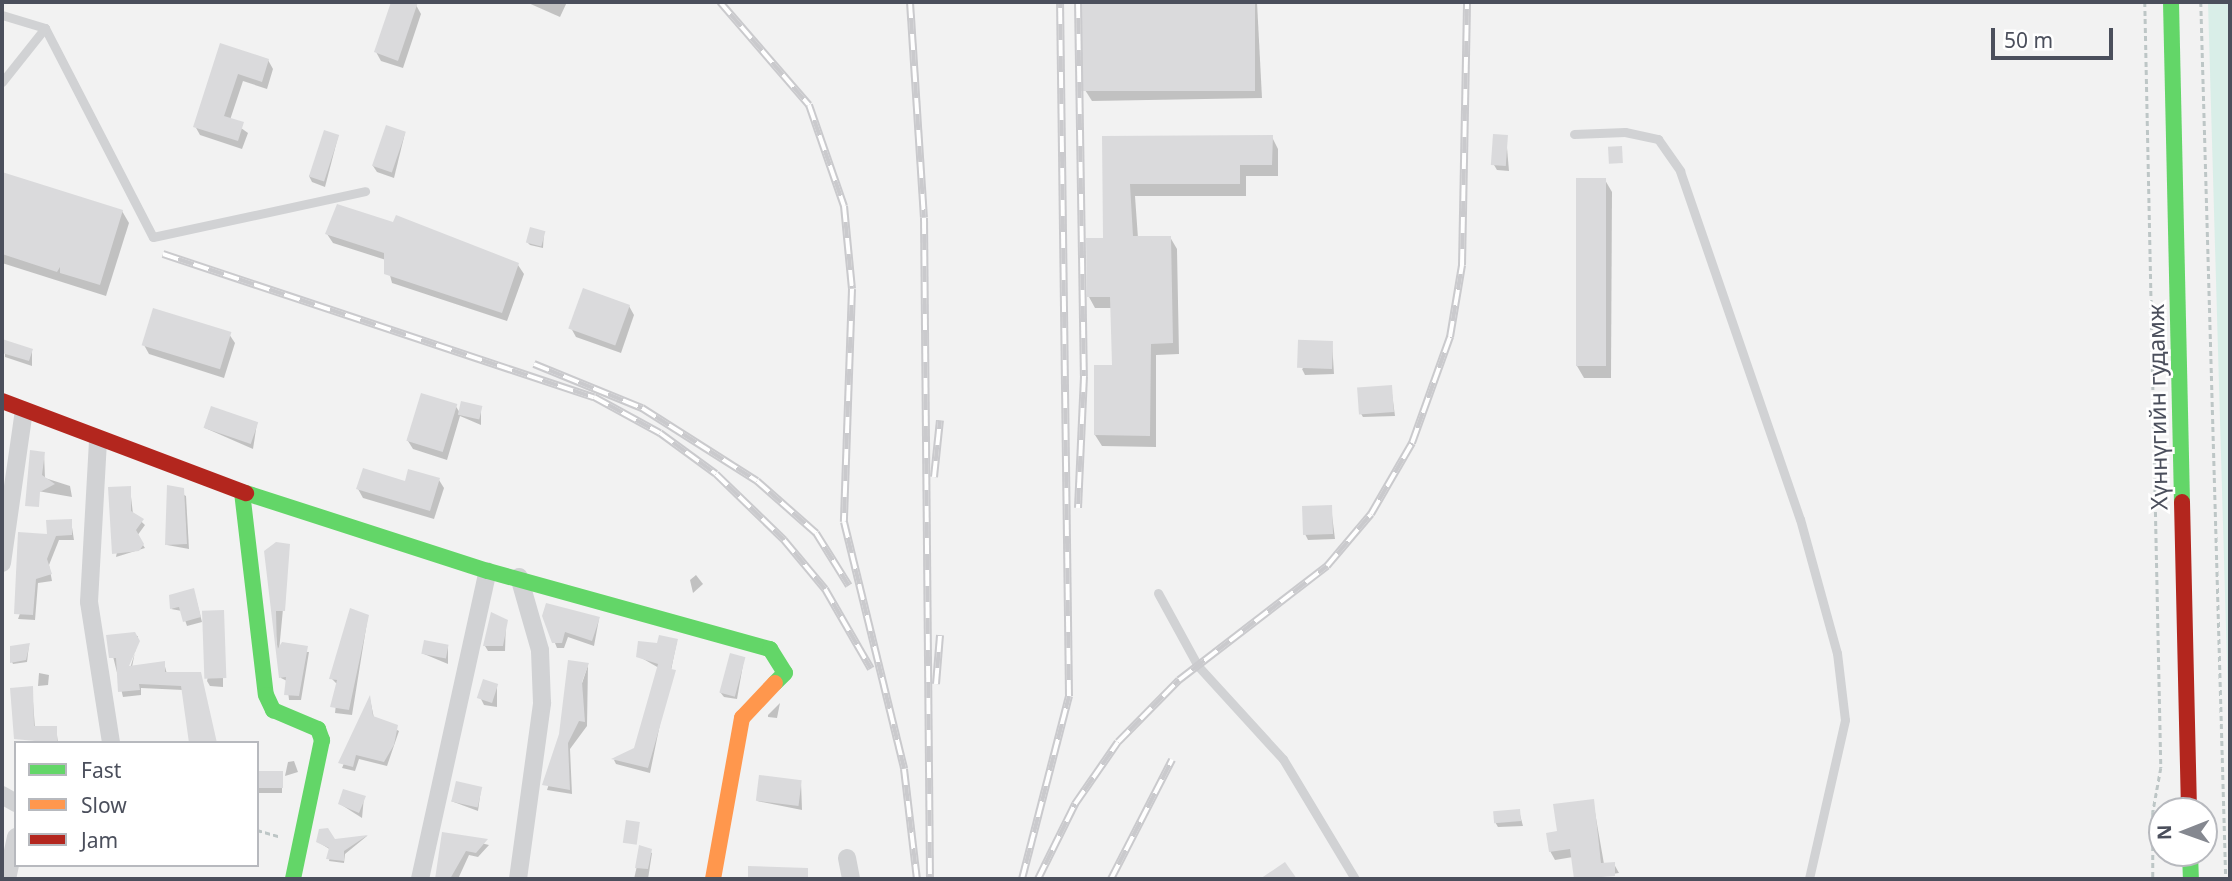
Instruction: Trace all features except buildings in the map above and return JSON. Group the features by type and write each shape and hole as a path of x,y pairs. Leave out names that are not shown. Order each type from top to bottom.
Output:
{"street":[{"name":"Хүннүгийн гудамж","path":"2171,2 2189,797"},
{"path":"2,401 98,441 242,492 488,571 519,577 736,638 779,658 785,673 742,718 713,879"},
{"path":"2,563 24,411"},
{"path":"98,441 89,602 111,741"},
{"path":"242,492 265,695 273,710 318,729 322,740 293,879"},
{"path":"420,879 488,571"},
{"path":"518,879 542,703 540,650 519,577"},
{"path":"7,879 14,846"},
{"path":"847,859 851,879"}],"lane":[{"path":"2,15 45,28 153,237 365,191"},
{"path":"2,82 45,28"},
{"path":"1574,134 1625,132 1658,139 1680,171 1800,519 1837,653 1845,720 1809,879"},
{"path":"1158,593 1198,666 1283,759 1355,879"}],"path":[{"path":"2145,2 2161,768 2153,812 2153,879"},
{"path":"2201,2 2226,879"},
{"path":"259,831 300,843"}],"green space":[{"path":"2208,2 2230,2 2230,768"}],"railway":[{"path":"720,2 809,105 844,206 852,289 844,522 904,769 917,879"},
{"path":"910,2 924,218 930,879"},
{"path":"1022,879 1069,696 1060,2"},
{"path":"1078,2 1084,376 1078,508"},
{"path":"1038,879 1075,804 1118,742 1179,680 1327,566 1371,514 1412,443 1450,337 1462,265 1467,2"},
{"path":"163,254 594,397 660,433 716,474 784,540 825,589 871,669"},
{"path":"534,364 642,408 757,481 816,533 849,586"},
{"path":"934,477 940,420"},
{"path":"936,684 940,635"},
{"path":"1111,879 1172,760"}],"traffic: fast":[{"path":"2171,2 2182,502"},
{"path":"242,492 266,695 273,710 318,729 322,740 293,879"},
{"path":"246,493 488,571 770,649 785,673 775,683"},
{"path":"2191,867 2191,879"}],"traffic: slow":[{"path":"713,879 742,718 775,683"}],"traffic: jam":[{"path":"2,401 246,493"},
{"path":"2182,502 2189,797"}]}
